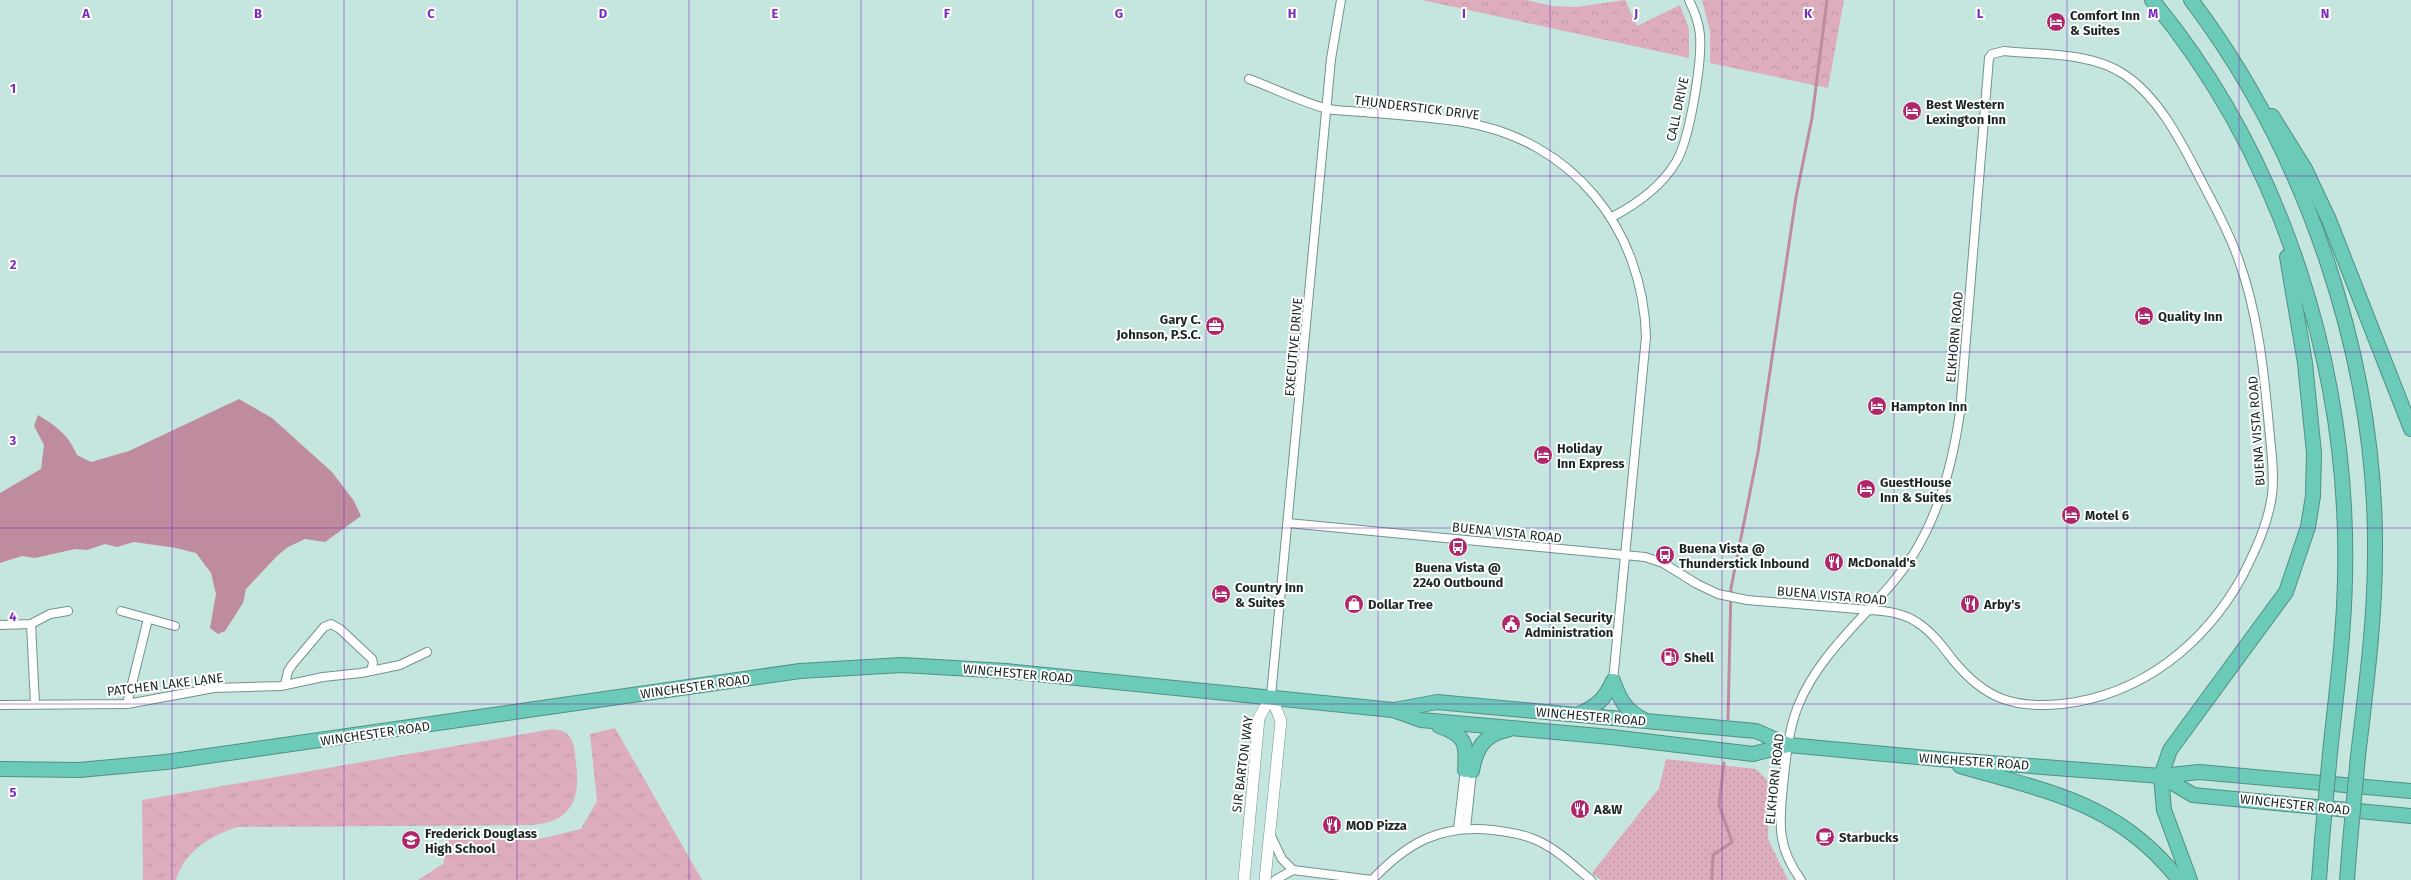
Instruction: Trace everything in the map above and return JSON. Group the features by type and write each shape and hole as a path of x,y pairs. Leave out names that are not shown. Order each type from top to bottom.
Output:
{"highway":[{"path":"2152,0 2218,93 2248,148 2282,221 2300,272 2323,357 2337,428 2342,474 2345,578 2319,880"},
{"path":"2191,0 2243,77 2278,125 2305,169 2352,276 2411,429"},
{"path":"2243,77 2300,190 2318,235 2348,330 2363,398 2372,472 2375,552 2372,642 2358,756 2347,880"},
{"path":"2190,880 2164,810 2160,776 2170,750 2286,592 2308,527 2313,496 2314,445 2305,363 2282,221"},
{"name":"WINCHESTER ROAD","path":"0,769 86,770 166,762 800,671 866,666 938,666 1271,696 1393,710 1422,720 1611,737 1753,754 1788,745"},
{"path":"1576,715 1595,707 1606,697 1614,681"},
{"path":"1614,681 1623,704 1633,714 1647,721"},
{"name":"WINCHESTER ROAD","path":"1393,710 1437,702 1756,731 1788,745 1938,759 2160,776 2199,772 2411,791"},
{"path":"1422,720 1459,735 1464,741 1468,771"},
{"path":"1468,771 1481,744 1497,732 1513,728"},
{"path":"1938,759 2053,793 2090,807 2122,825 2145,843 2179,880"},
{"name":"WINCHESTER ROAD","path":"2160,776 2194,794 2411,816"}],"main road":[{"path":"1265,880 1281,721 1271,696"},
{"name":"SIR BARTON WAY","path":"1244,880 1260,718 1271,696"}],"street":[{"name":"EXECUTIVE DRIVE","path":"1271,696 1335,26 1341,0"},
{"name":"CALL DRIVE","path":"1612,217 1656,187 1677,161 1683,146 1700,49 1698,23 1689,0"},
{"name":"BUENA VISTA ROAD","path":"1288,523 1645,557 1663,563 1697,584 1718,594 1738,599 1870,610 1898,614 1917,622 1927,629 1975,683 1988,693 2003,700 2042,705 2083,701 2125,688 2149,676 2176,657 2198,638 2234,591 2262,535 2268,514 2273,482 2272,453 2262,356 2256,320 2239,260 2222,220 2192,164 2150,97 2122,72 2093,60 2004,51 1992,54"},
{"name":"ELKHORN ROAD","path":"1801,880 1788,863 1780,833 1788,745 1798,706 1814,677 1836,646 1870,610 1914,554 1939,500 1950,467 1960,412 1988,60 1992,54"},
{"name":"THUNDERSTICK DRIVE","path":"1249,78 1328,109 1464,122 1493,129 1524,140 1554,158 1578,178 1612,217 1634,264 1641,286 1646,317 1645,364 1614,681"},
{"path":"0,625 30,624 50,614 68,611"},
{"path":"121,611 175,626"},
{"path":"127,704 148,619"},
{"path":"30,624 35,704"},
{"path":"285,685 288,671 292,665 324,627 330,624 340,629 372,659 373,663 371,671"},
{"name":"PATCHEN LAKE LANE","path":"0,705 127,704 214,688 260,688 285,685 323,677 371,671 400,665 427,652"},
{"path":"1462,829 1468,771"},
{"path":"1275,880 1292,870 1372,880 1413,844 1439,833 1462,829 1513,833 1532,838 1559,854 1591,880"},
{"path":"1269,832 1282,859 1292,870"}],"green space":[{"path":"1422,0 1527,0 1552,6 1576,7 1625,0 1637,26 1680,5 1689,29 1689,58"},
{"path":"1702,0 1844,0 1828,88 1710,63 1710,31"},
{"path":"615,728 702,880 418,880 443,864 449,839 539,839 581,829 597,801 590,734"},
{"path":"553,729 568,734 571,739 574,749 577,776 577,788 570,807 564,814 555,820 530,825 237,827 217,835 200,846 186,861 176,880 143,880 142,800"},
{"path":"1666,759 1756,769 1767,780 1769,793 1768,839 1788,880 1601,880 1592,873 1659,788"}],"shaded area":[{"path":"239,399 272,418 332,472 354,501 361,516 325,542 305,539 288,547 277,556 246,589 243,603 225,631 218,634 210,628 216,594 211,573 196,553 176,548 134,542 117,547 105,544 87,550 75,549 35,558 22,556 0,563 0,493 41,469 44,445 34,426 38,415 51,423 66,436 77,455 91,462 129,451"}],"waterway":[{"path":"1728,719 1731,588 1758,452 1796,197 1812,118 1827,0"},
{"path":"1712,880 1713,855 1732,842 1719,805 1724,763"}],"place":[{"name":"Comfort Inn & Suites","path":"2056,22"},
{"name":"Best Western Lexington Inn","path":"1912,111"},
{"name":"Quality Inn","path":"2144,316"},
{"name":"Gary C. Johnson, P.S.C.","path":"1215,326"},
{"name":"Hampton Inn","path":"1877,406"},
{"name":"Holiday Inn Express","path":"1543,455"},
{"name":"GuestHouse Inn & Suites","path":"1866,489"},
{"name":"Motel 6","path":"2071,515"},
{"name":"Buena Vista @ 2240 Outbound","path":"1458,547"},
{"name":"Buena Vista @ Thunderstick Inbound","path":"1665,555"},
{"name":"McDonald's","path":"1834,562"},
{"name":"Country Inn & Suites","path":"1221,594"},
{"name":"Dollar Tree","path":"1354,604"},
{"name":"Arby's","path":"1970,604"},
{"name":"Social Security Administration","path":"1511,624"},
{"name":"Shell","path":"1670,657"},
{"name":"A&W","path":"1580,809"},
{"name":"MOD Pizza","path":"1332,825"},
{"name":"Starbucks","path":"1825,837"},
{"name":"Frederick Douglass High School","path":"411,840"}]}
